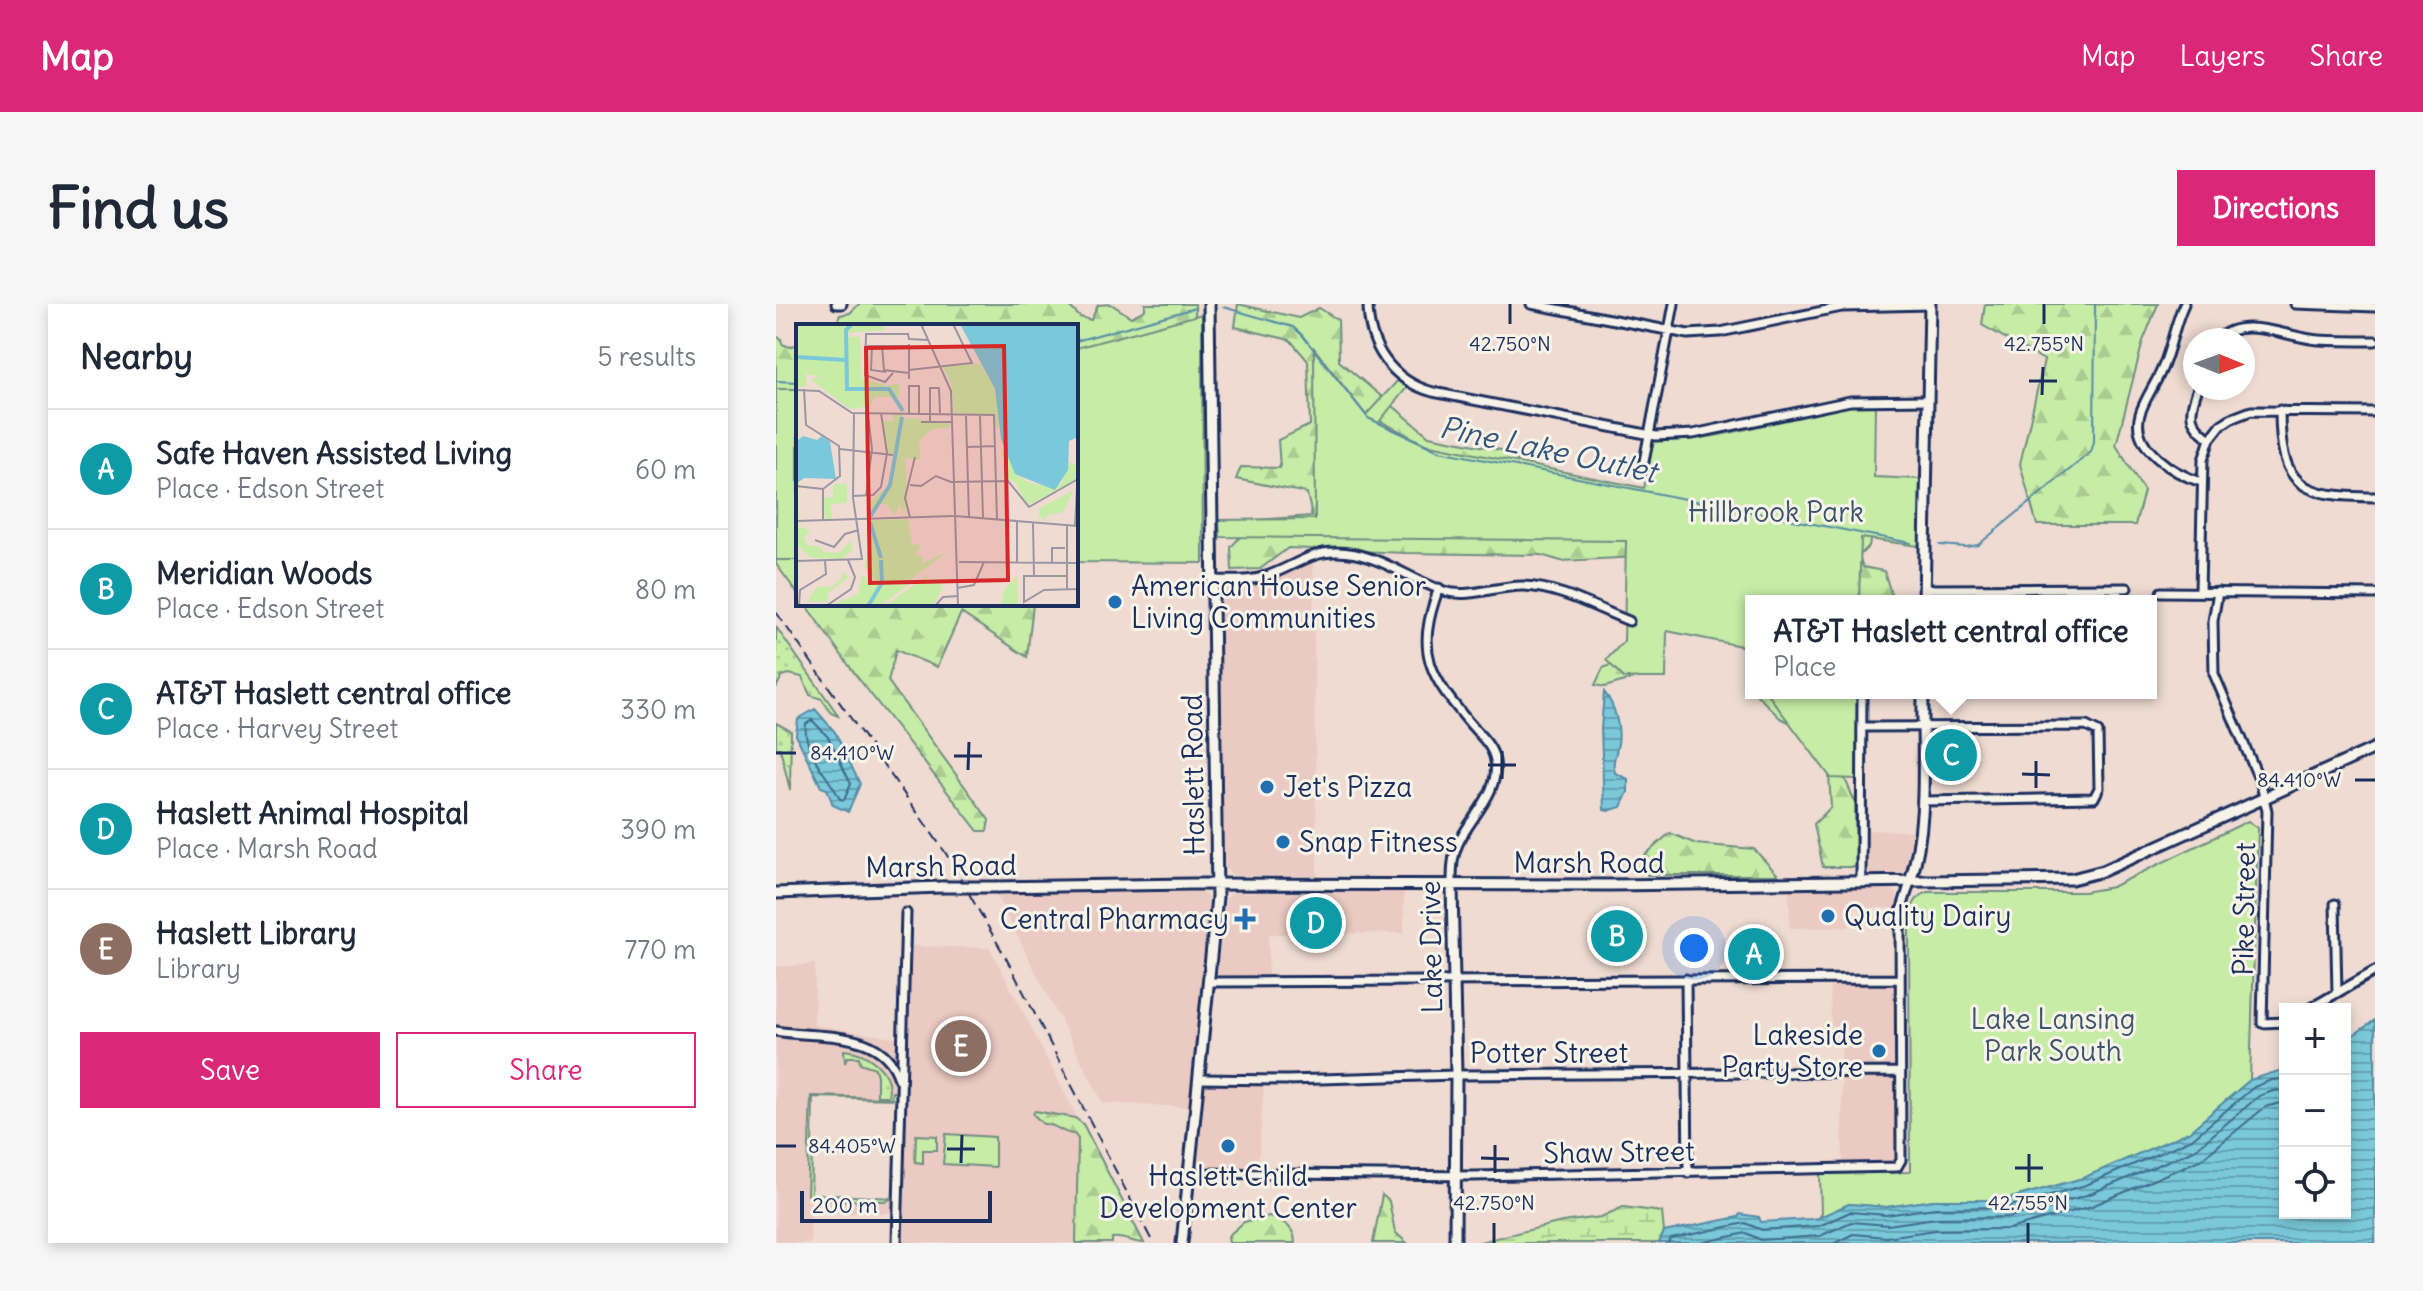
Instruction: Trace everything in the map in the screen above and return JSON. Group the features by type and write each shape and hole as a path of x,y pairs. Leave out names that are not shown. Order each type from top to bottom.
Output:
{"main road":[{"name":"Haslett Road","path":"1182,1243 1210,982 1217,884 1209,304"},
{"path":"1924,595 1930,305"},
{"path":"1910,882 1919,844 1923,699"},
{"name":"Marsh Road","path":"776,893 942,887 1217,884 1452,886 2065,879 2087,876 2375,748"},
{"name":"Lake Drive","path":"1452,886 1456,1075 1455,1243"}],"street":[{"path":"836,304 842,304"},
{"path":"1368,304 1376,345 1390,366 1407,381 1433,392 1648,435 1693,434 1850,401 1928,400"},
{"path":"1531,304 1688,334 1720,332 1852,306 1930,305"},
{"path":"1642,472 1674,304"},
{"path":"2184,304 2162,370 2140,412 2139,426 2145,443 2158,457 2182,475 2201,482"},
{"path":"2295,304 2375,307"},
{"path":"2255,329 2320,340 2375,341"},
{"path":"2196,400 2192,417 2197,430 2210,439"},
{"path":"2200,592 2203,460 2210,439 2221,425 2241,414 2280,410 2375,412"},
{"path":"2280,410 2282,454 2298,481 2325,495 2375,497"},
{"path":"1211,580 1256,579 1310,555 1341,551 1371,558 1439,588 1464,593 1511,586 1533,587 1629,621"},
{"name":"Lake Drive","path":"1439,588 1427,629 1430,663 1441,688 1492,750 1496,766 1490,791 1458,845 1453,860 1452,886"},
{"path":"2111,588 2119,595"},
{"path":"1925,589 2127,588"},
{"path":"2161,592 2375,594"},
{"name":"Pike Street","path":"2218,592 2213,621 2214,674 2261,784 2268,831 2262,1023 2279,1022"},
{"path":"1861,882 1862,699"},
{"path":"1862,727 2086,726 2098,732 2099,788 2094,798 1922,801"},
{"path":"1900,1072 1900,915 1910,882"},
{"path":"2335,904 2337,993"},
{"path":"897,1243 906,913"},
{"path":"2320,1003 2375,971"},
{"path":"1686,979 1688,1173"},
{"path":"1210,982 1899,979"},
{"path":"776,1031 849,1038 867,1044 883,1054 896,1070 901,1090"},
{"path":"883,1054 902,1054"},
{"name":"Potter Street","path":"1200,1079 1900,1072"},
{"name":"Shaw Street","path":"1190,1173 1455,1176 1894,1168 1901,1160 1900,1072"}],"shaded area":[{"path":"1313,560 1317,876 1233,875 1225,868 1220,590 1226,585 1267,581"},
{"path":"1857,830 1914,831 1905,871 1895,875 1857,876"},
{"path":"1890,887 1897,895 1896,908 1849,908 1849,927 1790,928 1789,889"},
{"path":"1199,892 1206,896 1208,902 1190,1107 1103,1103 996,894"},
{"path":"1404,892 1404,933 1269,934 1268,979 1217,979 1226,899 1232,893"},
{"path":"908,946 990,948 1078,1119 1076,1243 901,1243"},
{"path":"815,964 814,1025 899,1039 897,1099 813,1097 811,1195 894,1197 894,1213 811,1212 810,1243 776,1243 776,967"},
{"path":"1896,982 1898,1173 1843,1173 1841,1026 1831,1026 1830,983"},
{"path":"1264,1083 1258,1169 1195,1168 1204,1084"}],"green space":[{"path":"859,304 1067,304 1080,317 1091,320 1098,305 1111,304 1131,317 1145,310 1145,304 1195,304 1197,435 1078,365 1078,324 836,324 840,315 850,313"},
{"name":"Hillbrook Park","path":"1238,304 1299,318 1319,308 1338,320 1339,361 1429,436 1511,452 1530,479 1873,526 1869,546 1859,556 1863,567 1884,571 1891,595 1745,595 1745,642 1638,557 1561,561 1541,555 1288,548 1260,569 1232,570 1231,547 1255,520 1312,516 1307,493 1236,479 1241,467 1280,468 1278,440 1310,425 1308,361 1290,340 1235,327"},
{"path":"1985,304 2158,304 2143,341 2116,445 2144,491 2135,525 2037,525 2020,464 2044,360 1982,325"},
{"path":"1202,314 1203,563 1078,562 1078,347"},
{"path":"776,336 782,344 790,347 796,345 796,591 776,564"},
{"name":"Hillbrook Park","path":"1314,348 1366,415 1399,379 1408,386 1380,421 1425,444 1644,488 1654,440 1710,437 1819,411 1875,404 1874,477 1920,479 1919,546 1861,538 1859,595 1745,595 1745,647 1667,631 1666,678 1624,678 1606,660 1624,641 1626,541 1220,537 1219,520 1315,519"},
{"path":"776,389 796,389 796,560 776,560"},
{"path":"806,606 1033,606 1027,657 961,613 937,667 896,650 888,681 989,820 987,831 978,831 855,674"},
{"path":"776,627 838,716 831,713 822,699 810,695 802,677 782,676 776,688"},
{"path":"1630,657 1655,672 1605,687 1595,685 1603,668"},
{"path":"1761,699 1864,699 1851,722 1842,772 1855,802 1856,867 1823,867 1814,824 1831,807 1829,775 1808,731 1780,718"},
{"path":"1772,699 1858,699 1857,779 1831,778"},
{"path":"776,723 791,731 790,790 780,748 776,748"},
{"name":"Lake Lansing Park South","path":"2248,821 2258,828 2250,1080 2189,1132 2083,1178 2004,1200 1934,1200 1887,1207 1849,1204 1818,1218 1821,1213 1820,1174 1910,1172 1909,927 1911,911 1918,897 1928,892 2084,892 2112,887"},
{"path":"1670,833 1696,844 1754,849 1778,875 1647,875 1645,855"},
{"path":"844,1050 869,1058 883,1071 889,1087 888,1096 877,1096 875,1068 860,1063 859,1057 847,1057 845,1063"},
{"path":"892,1092 897,1092 897,1099 813,1097 811,1194 893,1198 886,1201 837,1200 807,1195 811,1096 891,1098"},
{"path":"1035,1111 1075,1118 1083,1124 1144,1243 1112,1238 1112,1243 1076,1243 1078,1139 1074,1134 1043,1124 1033,1114"},
{"path":"946,1134 995,1137 995,1167 943,1164"},
{"path":"916,1135 937,1136 937,1150 923,1150 923,1163 915,1162"},
{"path":"1382,1195 1389,1201 1395,1232 1407,1243 1373,1243"},
{"path":"1623,1207 1662,1212 1664,1232 1659,1243 1476,1243 1562,1222 1601,1217"},
{"path":"1269,1216 1287,1225 1295,1243 1229,1243 1228,1236 1244,1222"}],"water":[{"path":"1604,692 1618,726 1615,773 1628,779 1628,792 1621,807 1608,811 1604,810 1601,729"},
{"path":"815,709 835,732 860,784 848,812 833,805 796,735 798,719"},
{"path":"2375,1020 2375,1243 1659,1243 1664,1232 1738,1217 1740,1214 1759,1217 1761,1222 1818,1218 1849,1204 1887,1207 1934,1200 2004,1200 2083,1178 2189,1132 2250,1080 2279,1071 2279,1219 2351,1219 2351,1037"}],"waterway":[{"name":"Pine Lake Outlet","path":"1940,545 1978,545 2091,452 2094,442 2095,304"},
{"name":"Pine Lake Outlet","path":"1223,307 1293,327 1368,418 1439,451 1911,543"},
{"name":"Pine Lake Outlet","path":"1078,340 1195,308"},
{"name":"Pine Lake Outlet","path":"776,381 796,382"}],"railway":[{"path":"776,612 945,852 1006,958 1153,1243"}],"place":[{"name":"American House Senior Living Communities","path":"1115,602"},
{"name":"AT&T Haslett central office","path":"1951,755"},
{"name":"Jet's Pizza","path":"1267,787"},
{"name":"Snap Fitness","path":"1283,842"},
{"name":"Quality Dairy","path":"1828,916"},
{"name":"Central Pharmacy","path":"1245,919"},
{"name":"Haslett Animal Hospital","path":"1316,923"},
{"name":"Meridian Woods","path":"1617,936"},
{"name":"Safe Haven Assisted Living","path":"1754,954"},
{"name":"Haslett Library","path":"961,1046"},
{"name":"Lakeside Party Store","path":"1879,1051"},
{"name":"Haslett Child Development Center","path":"1228,1146"}]}
